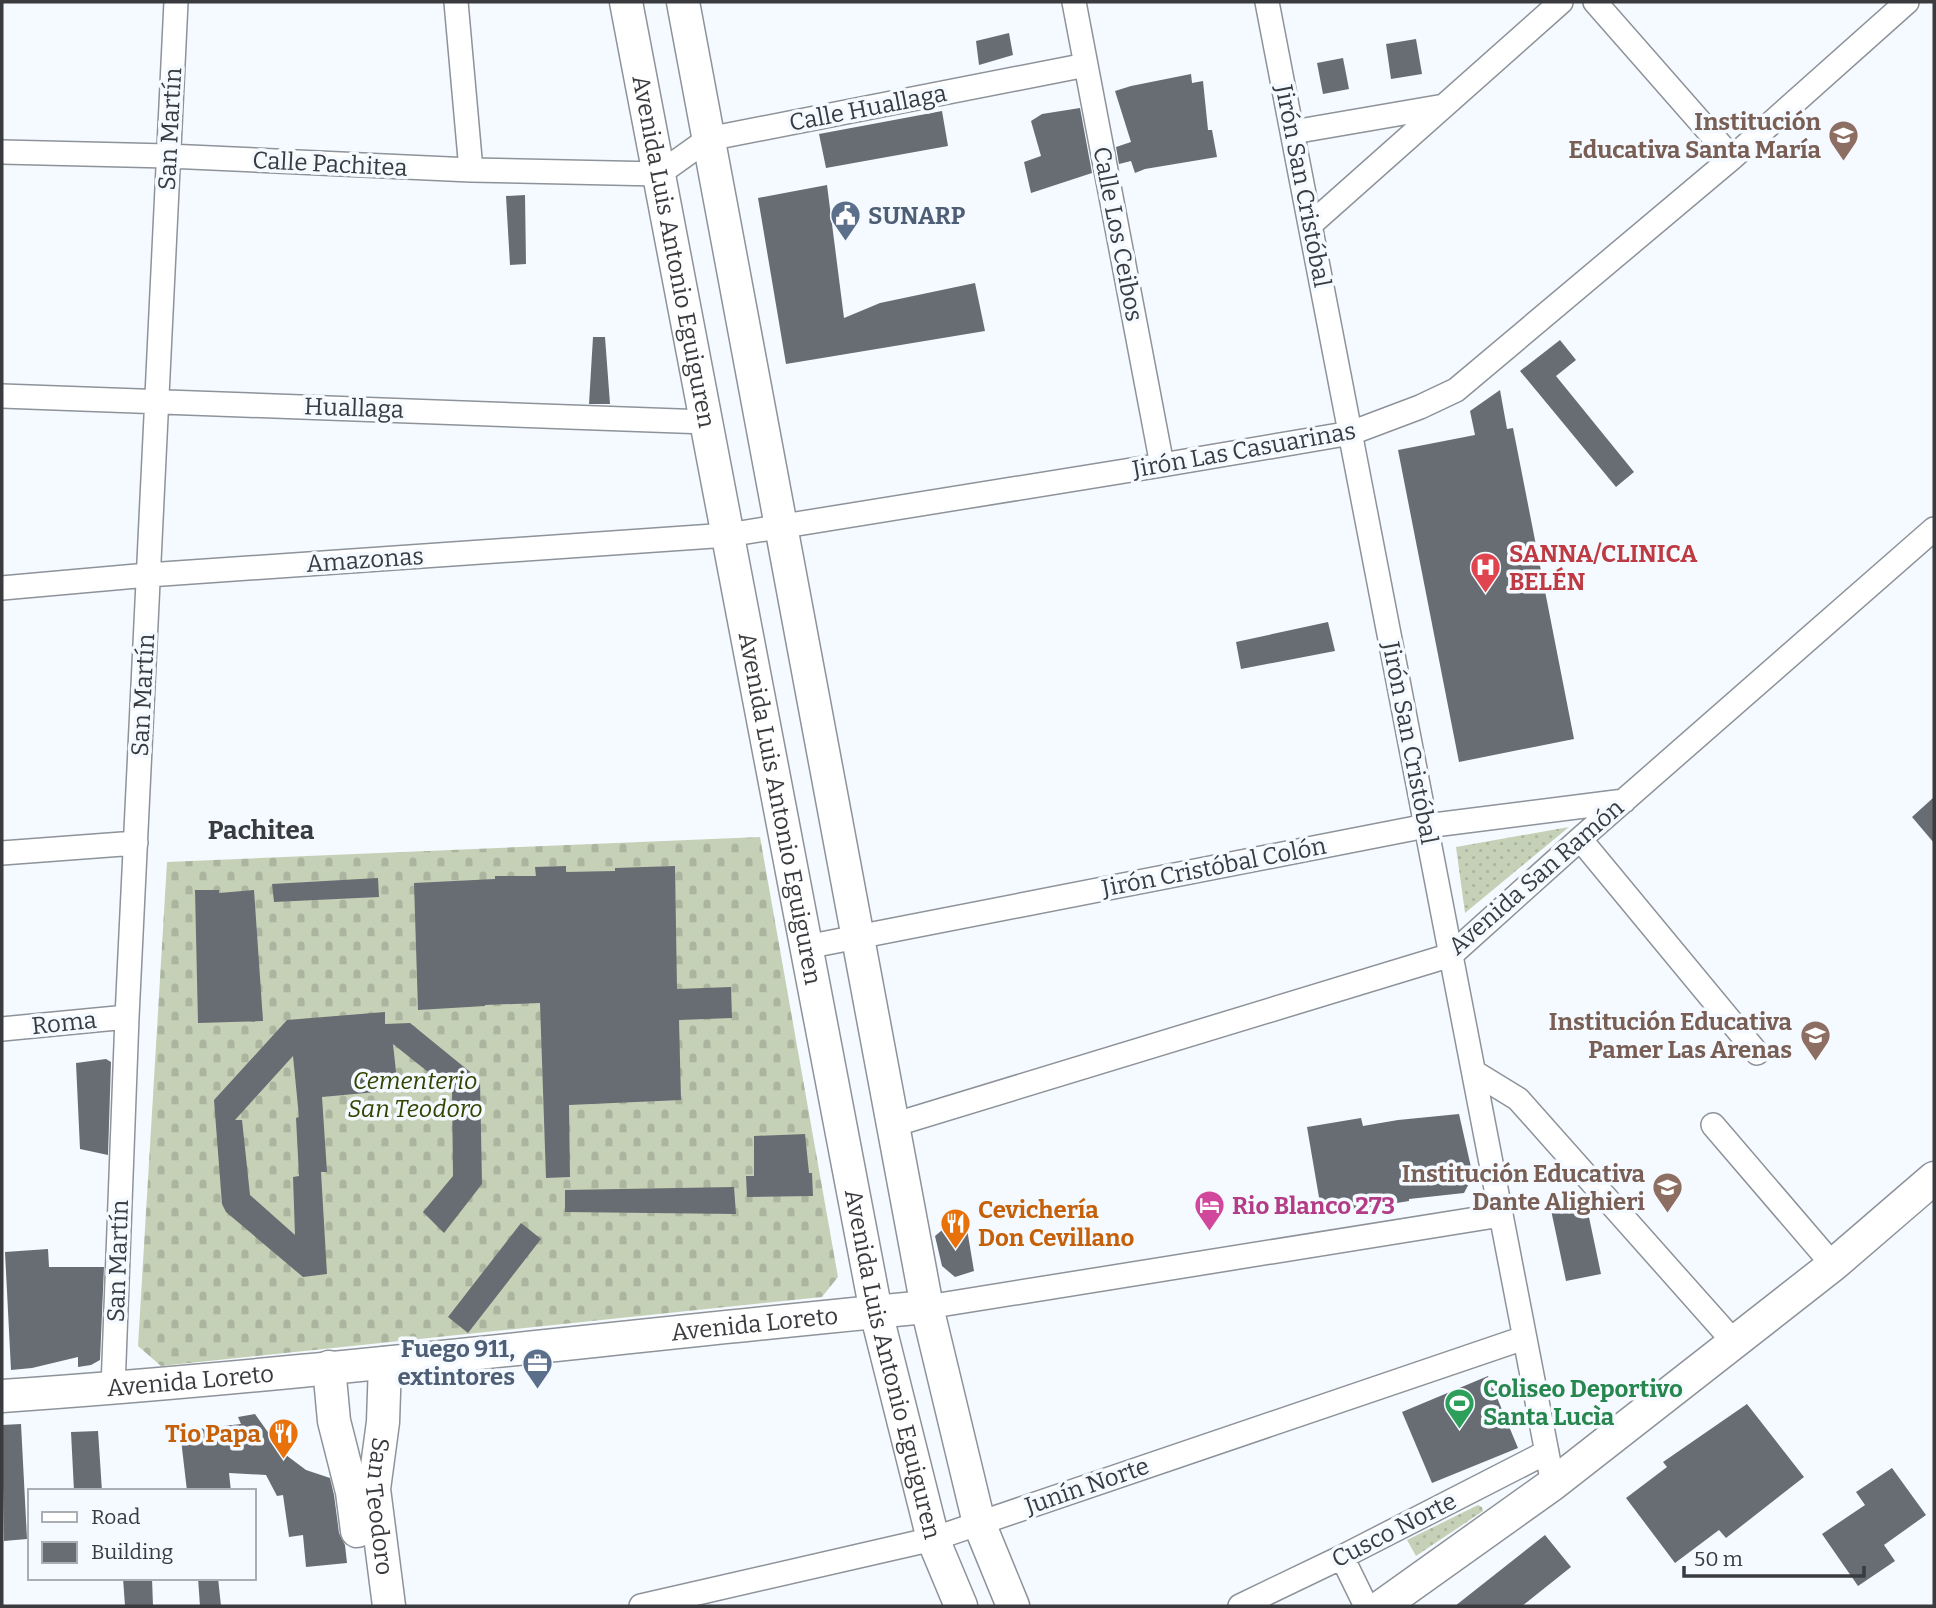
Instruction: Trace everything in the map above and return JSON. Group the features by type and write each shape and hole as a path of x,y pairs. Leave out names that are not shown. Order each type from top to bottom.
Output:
{"main road":[{"name":"Avenida Luis Antonio Eguiguren","path":"626,2 876,1312 933,1539 961,1606"},
{"name":"Avenida Luis Antonio Eguiguren","path":"683,2 927,1307 979,1523 1013,1606"},
{"path":"1382,1606 1553,1485 1833,1265 1934,1178"},
{"name":"Avenida Loreto","path":"2,1396 385,1363 927,1307"},
{"name":"San Teodoro","path":"385,1363 383,1422 374,1489 388,1606"},
{"name":"San Teodoro","path":"329,1367 334,1421 352,1492 366,1606"}],"street":[{"name":"San Martín","path":"113,1388 127,1017 176,2"},
{"path":"456,2 471,170"},
{"name":"Calle Los Ceibos","path":"1074,2 1162,465"},
{"name":"Jirón San Cristóbal","path":"1267,2 1553,1485"},
{"path":"1310,225 1561,2"},
{"path":"1595,2 1732,158"},
{"name":"Jirón Las Casuarinas","path":"728,535 1350,433 1420,407 1456,390 1732,158 1907,2"},
{"name":"Calle Huallaga","path":"659,174 708,139 1086,65"},
{"path":"1293,132 1444,106"},
{"name":"Calle Pachitea","path":"2,152 168,156 471,170 659,174"},
{"name":"Huallaga","path":"2,396 706,422"},
{"name":"Avenida San Ramón","path":"893,1125 1451,955 1934,529"},
{"name":"Amazonas","path":"2,588 148,575 728,535"},
{"name":"Jirón Cristóbal Colón","path":"806,947 1426,826 1624,801"},
{"path":"1580,839 1757,1053"},
{"path":"2,853 136,843"},
{"name":"Roma","path":"2,1029 127,1017"},
{"path":"1474,1072 1518,1099 1734,1342"},
{"path":"1713,1125 1833,1265"},
{"name":"Avenida Loreto","path":"927,1307 1501,1215"},
{"name":"Junín Norte","path":"641,1606 933,1539 1524,1338"},
{"name":"Cusco Norte","path":"1240,1606 1547,1452"},
{"path":"1342,1557 1366,1606"}],"green space":[{"path":"1569,827 1465,913 1456,847"},
{"name":"Cementerio San Teodoro","path":"760,837 838,1277 822,1297 161,1366 138,1346 167,862"},
{"path":"1478,1505 1483,1511 1416,1556 1407,1540"}],"building":[{"path":"1009,33 1013,55 979,65 976,41"},
{"path":"1416,39 1422,74 1391,79 1386,44"},
{"path":"1343,58 1349,89 1323,94 1317,63"},
{"path":"1191,74 1192,83 1203,81 1208,130 1212,130 1217,157 1135,173 1131,161 1119,164 1116,147 1131,142 1115,91"},
{"path":"1080,108 1092,173 1031,193 1024,162 1041,156 1031,121 1042,114"},
{"path":"942,111 948,146 826,168 819,134"},
{"path":"827,185 844,318 880,303 975,283 985,331 786,364 758,198"},
{"path":"525,195 526,264 510,265 506,196"},
{"path":"593,337 605,337 610,404 589,404"},
{"path":"1560,340 1576,360 1556,376 1634,472 1616,487 1520,371"},
{"name":"SANNA/CLINICA BELÉN","path":"1500,390 1507,429 1513,428 1574,739 1459,762 1398,450 1475,435 1470,411"},
{"path":"1328,622 1335,651 1241,669 1236,642"},
{"path":"1934,797 1934,843 1912,817"},
{"path":"566,866 566,872 675,866 677,989 731,987 732,1018 679,1020 681,1100 569,1105 570,1177 546,1178 540,1003 418,1010 414,883 495,879 495,876 536,876 535,867"},
{"path":"378,878 379,897 274,902 272,884"},
{"path":"195,890 219,890 219,893 254,890 263,1021 198,1023"},
{"path":"385,1012 385,1024 410,1023 480,1080 482,1184 444,1233 423,1212 453,1176 452,1091 393,1044 398,1090 322,1097 327,1172 321,1172 327,1274 303,1277 226,1212 222,1204 214,1100 287,1020","holes":["293,1056 299,1117 296,1118 299,1176 293,1177 295,1235 250,1195 242,1120 235,1120"]},
{"path":"106,1059 111,1062 108,1155 80,1149 76,1063"},
{"path":"1459,1114 1473,1176 1464,1193 1409,1199 1322,1215 1307,1127 1361,1118 1363,1126"},
{"path":"805,1134 813,1196 747,1197 746,1176 754,1176 754,1136"},
{"path":"734,1187 736,1214 565,1212 565,1190"},
{"path":"1586,1203 1601,1274 1566,1281 1551,1210"},
{"name":"Cevichería Don Cevillano","path":"951,1216 965,1217 974,1271 955,1277 942,1266 935,1236 947,1226"},
{"path":"521,1223 541,1239 468,1333 448,1317"},
{"path":"48,1249 49,1267 104,1267 100,1360 78,1367 78,1357 11,1370 5,1252"},
{"name":"Coliseo Deportivo Santa Lucìa","path":"1488,1376 1518,1448 1432,1483 1402,1412"},
{"path":"1747,1404 1804,1477 1726,1538 1719,1530 1675,1563 1626,1498 1667,1467 1663,1462"},
{"path":"255,1414 282,1452 306,1470 330,1478 347,1563 306,1567 303,1535 289,1537 283,1495 277,1496 266,1475 229,1473 231,1489 187,1489 180,1431 241,1424 238,1417"},
{"path":"21,1424 27,1539 4,1541 2,1425"},
{"path":"98,1431 102,1489 74,1489 71,1432"},
{"path":"1892,1468 1926,1515 1884,1545 1895,1561 1858,1586 1822,1534 1865,1505 1856,1492"},
{"path":"1545,1535 1571,1567 1522,1606 1455,1606"},
{"path":"123,1580 152,1580 153,1606 125,1606"},
{"path":"198,1580 218,1580 221,1606 200,1606"}],"place":[{"name":"Institución Educativa Santa María","path":"1844,163"},
{"name":"SUNARP","path":"845,243"},
{"name":"SANNA/CLINICA BELÉN","path":"1486,595"},
{"name":"Institución Educativa Pamer Las Arenas","path":"1815,1063"},
{"name":"Institución Educativa Dante Alighieri","path":"1668,1215"},
{"name":"Rio Blanco 273","path":"1209,1233"},
{"name":"Cevichería Don Cevillano","path":"955,1251"},
{"name":"Fuego 911, extintores","path":"538,1390"},
{"name":"Coliseo Deportivo Santa Lucìa","path":"1460,1430"},
{"name":"Tio Papa","path":"284,1461"}],"district":[{"name":"Pachitea","path":"261,830"}]}
